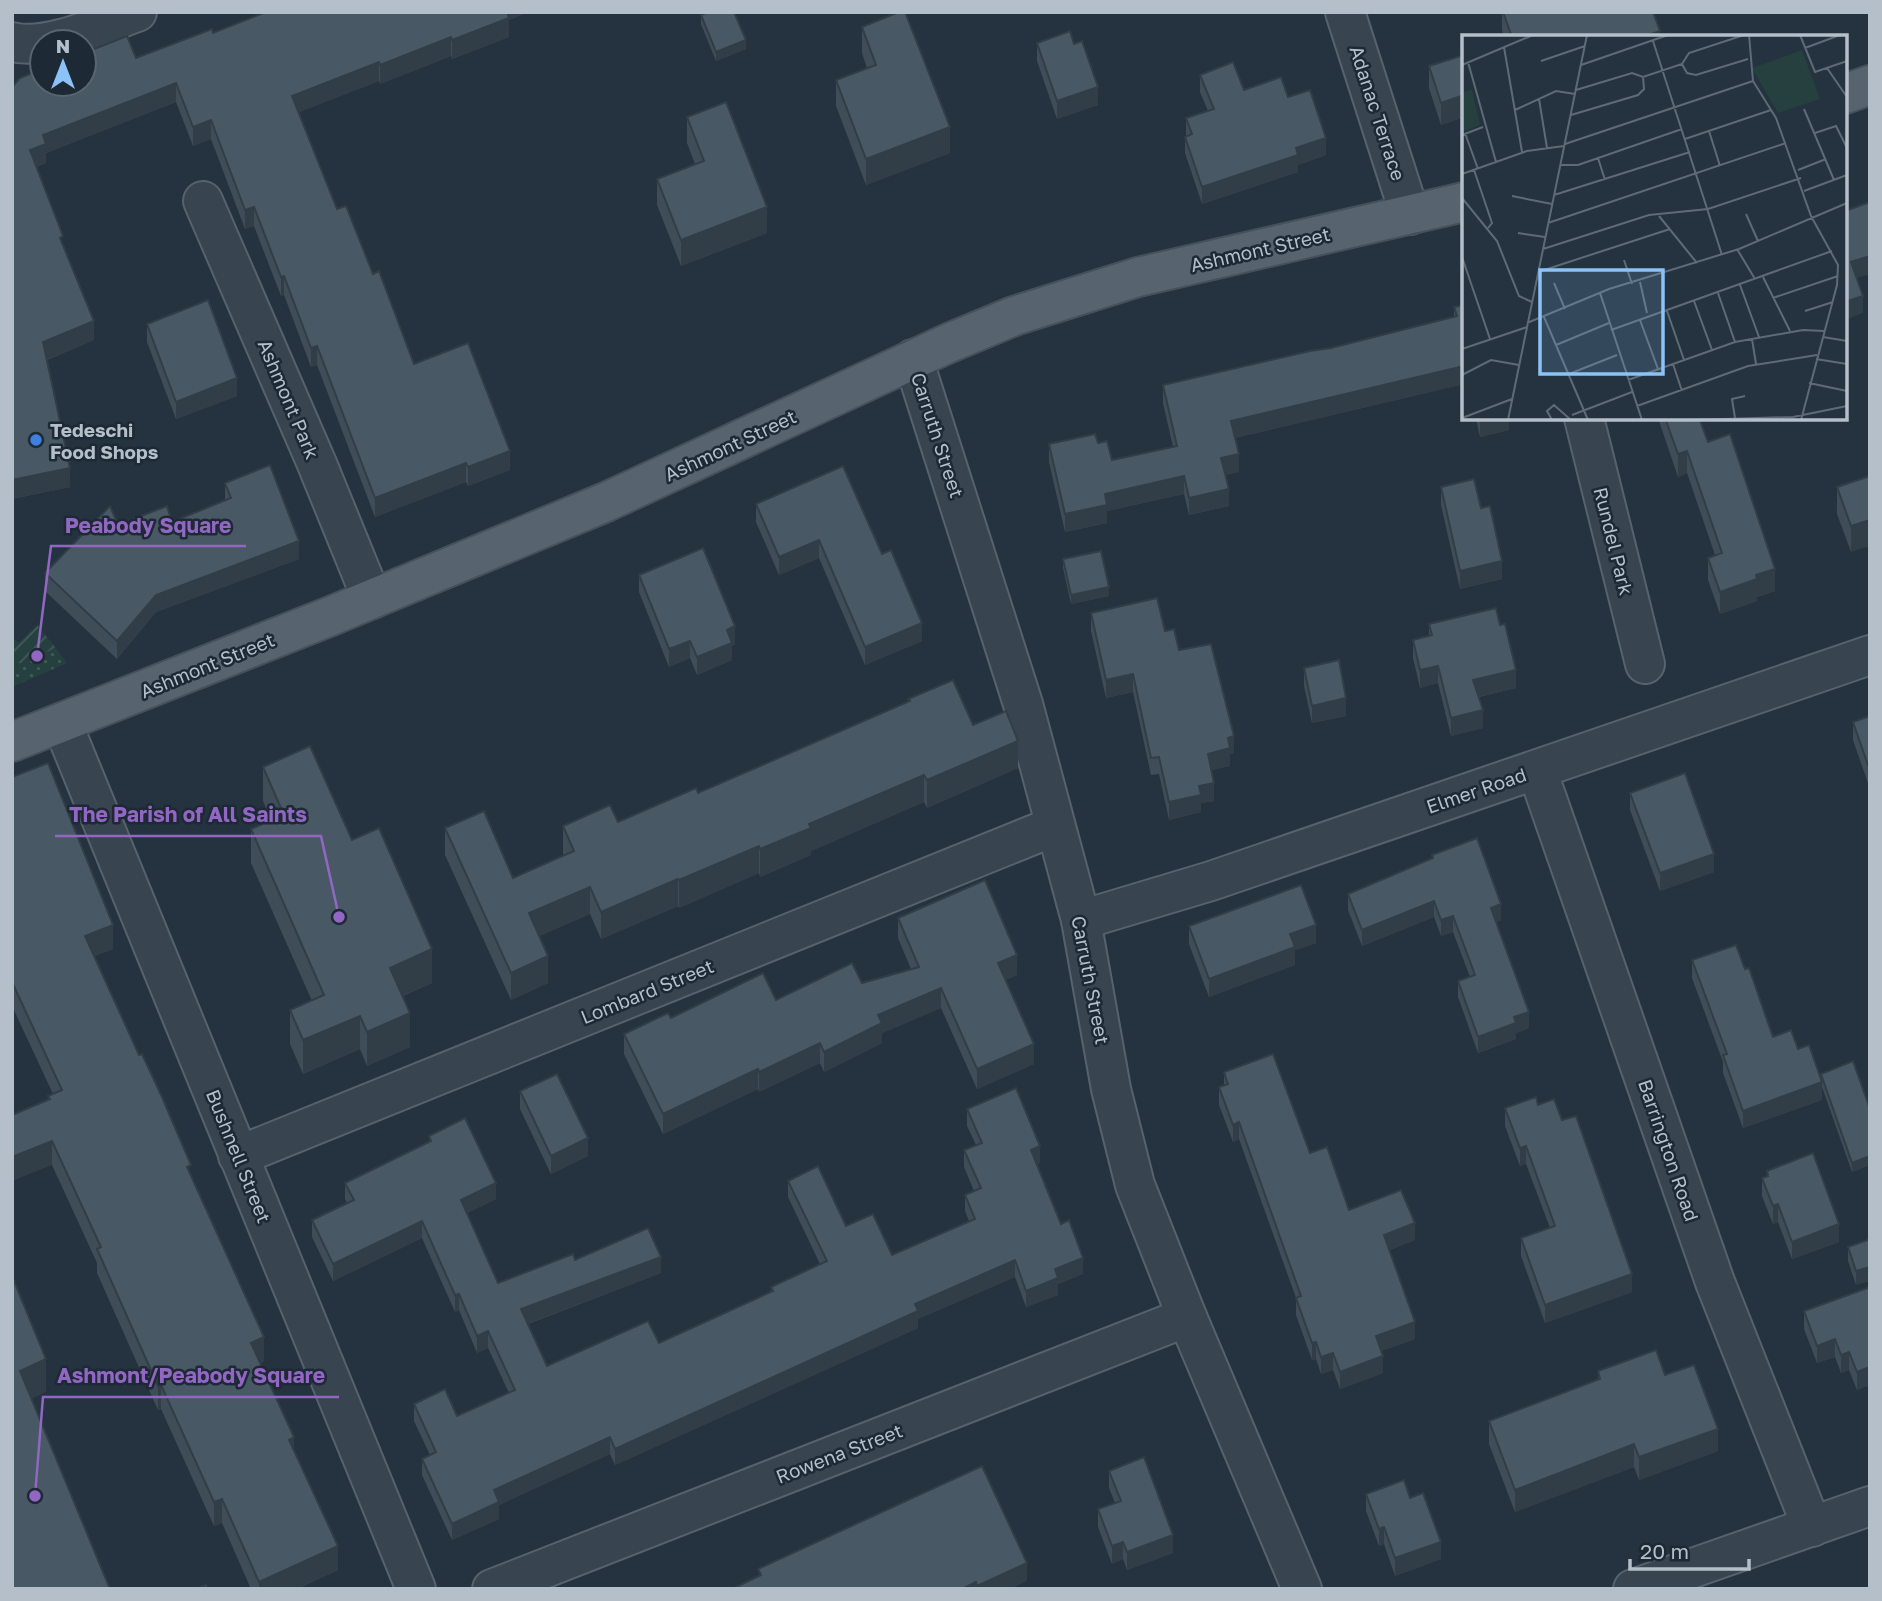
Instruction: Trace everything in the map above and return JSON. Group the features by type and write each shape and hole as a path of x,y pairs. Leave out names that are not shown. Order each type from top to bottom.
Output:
{"main road":[{"path":"1847,93 1870,85"},
{"name":"Ashmont Street","path":"12,742 372,599 606,502 982,328 1138,277 1462,202"}],"street":[{"path":"12,42 21,44 55,40 137,12"},
{"name":"Adanac Terrace","path":"1345,12 1410,215"},
{"name":"Ashmont Park","path":"203,201 372,599"},
{"name":"Carruth Street","path":"913,359 1023,704 1081,920 1111,1089 1135,1185 1186,1317 1302,1589"},
{"name":"Rundel Park","path":"1584,420 1644,664"},
{"name":"Elmer Road","path":"1081,920 1211,881 1870,655"},
{"name":"Bushnell Street","path":"62,723 416,1589"},
{"name":"Barrington Road","path":"1536,769 1715,1282 1812,1527"},
{"name":"Lombard Street","path":"238,1156 1055,826"},
{"name":"Rowena Street","path":"492,1589 1186,1317"},
{"path":"1633,1589 1870,1506"}],"green space":[{"path":"37,625 67,663 12,687 12,638 19,643"},
{"path":"37,625 56,648 21,663 12,663 12,638 19,643"}],"building":[{"path":"266,12 507,12 509,18 380,65 379,62 292,96 337,209 346,206 373,274 379,271 414,364 468,343 510,451 468,467 466,463 375,498 317,346 311,348 254,207 245,210 211,120 193,127 176,83 43,135 46,144 30,150 63,236 60,238 94,321 43,342 70,468 12,480 12,87 20,78 28,75 28,98 98,98 98,47 127,36 136,58 212,29 213,33"},
{"path":"708,12 734,12 746,40 716,52 701,15"},
{"path":"905,12 950,127 866,159 836,80 876,65 862,27"},
{"path":"1503,12 1653,12 1660,31 1649,35 1511,35"},
{"path":"1070,31 1074,44 1082,41 1098,87 1057,101 1037,43"},
{"path":"1462,56 1462,96 1441,103 1429,66"},
{"path":"1233,62 1244,90 1281,77 1288,97 1310,90 1326,138 1296,148 1298,155 1202,187 1185,137 1192,134 1186,118 1214,109 1200,75"},
{"path":"726,102 767,207 681,240 657,179 704,161 687,117"},
{"path":"1870,202 1870,256 1851,262 1863,296 1847,301 1847,210"},
{"path":"208,300 237,378 176,402 147,324"},
{"path":"1462,305 1462,366 1231,421 1239,454 1221,458 1229,489 1189,498 1184,476 1105,494 1107,505 1065,514 1049,444 1095,434 1098,443 1107,441 1112,460 1177,446 1163,385 1331,348 1457,316 1454,307"},
{"path":"1666,420 1700,420 1708,442 1730,434 1775,569 1756,575 1757,579 1720,592 1708,558 1722,553 1687,451 1678,454"},
{"path":"270,465 299,541 156,595 117,641 45,573 110,506 118,525 167,506 172,522 231,498 225,483"},
{"path":"843,466 882,554 891,550 922,623 865,647 819,540 779,557 756,504"},
{"path":"1870,476 1870,520 1851,526 1837,487"},
{"path":"1474,479 1481,508 1490,506 1502,561 1460,571 1441,487"},
{"path":"703,548 735,626 727,630 732,643 697,657 690,641 669,649 639,575"},
{"path":"1101,551 1109,587 1071,595 1063,559"},
{"path":"1157,598 1165,631 1174,629 1179,650 1211,644 1234,736 1228,738 1230,748 1208,754 1214,783 1199,786 1201,795 1169,802 1159,757 1151,758 1133,674 1106,680 1091,613"},
{"path":"1496,608 1500,625 1505,624 1516,670 1473,680 1483,710 1451,718 1438,666 1420,670 1413,640 1432,635 1429,624"},
{"path":"1339,660 1346,698 1312,706 1304,668"},
{"path":"953,680 973,725 1006,711 1018,741 927,780 924,775 809,824 811,828 760,849 759,846 601,912 590,887 529,913 548,956 511,973 445,828 484,811 513,878 574,851 563,826 610,805 618,822 696,788 698,793"},
{"path":"1870,716 1870,771 1853,722"},
{"path":"310,746 352,840 379,828 432,949 390,968 410,1013 367,1032 360,1016 303,1040 290,1010 324,995 251,829 284,815 263,767"},
{"path":"48,763 113,925 85,936 139,1055 142,1054 162,1097 191,1165 187,1167 264,1337 251,1343 294,1437 289,1440 338,1546 259,1582 222,1499 214,1502 161,1385 158,1386 97,1249 101,1247 52,1141 12,1157 12,1115 50,1099 48,1096 62,1090 12,982 12,777"},
{"path":"1685,773 1714,854 1660,873 1630,793"},
{"path":"1477,838 1501,904 1491,908 1529,1012 1514,1017 1516,1023 1478,1037 1458,981 1475,975 1453,916 1441,920 1434,901 1362,930 1348,894 1433,858 1432,855"},
{"path":"985,880 1017,955 998,963 1034,1044 977,1069 941,988 878,1015 882,1023 824,1052 820,1043 663,1114 624,1034 668,1013 671,1018 763,973 776,1000 852,963 862,983 919,967 898,918"},
{"path":"1301,885 1316,925 1290,934 1295,947 1209,979 1189,926"},
{"path":"1736,945 1745,969 1749,968 1773,1037 1791,1030 1798,1049 1809,1045 1822,1082 1743,1111 1723,1055 1727,1054 1692,960"},
{"path":"1273,1054 1310,1153 1327,1147 1349,1210 1401,1190 1415,1223 1384,1235 1415,1322 1376,1336 1383,1356 1340,1372 1333,1353 1321,1357 1316,1342 1312,1343 1296,1298 1301,1296 1239,1122 1233,1125 1219,1087 1228,1084 1224,1072"},
{"path":"1853,1061 1870,1109 1870,1156 1852,1163 1821,1074"},
{"path":"557,1074 588,1138 551,1156 520,1091"},
{"path":"1016,1088 1040,1146 1031,1150 1061,1224 1069,1220 1083,1258 1055,1269 1058,1278 1026,1291 1015,1260 915,1304 918,1311 615,1449 610,1437 494,1490 499,1502 452,1524 422,1459 436,1452 414,1404 445,1389 457,1416 515,1390 488,1331 477,1336 459,1294 455,1295 422,1221 333,1264 312,1220 354,1200 345,1183 431,1141 429,1136 465,1118 496,1183 461,1200 498,1283 573,1254 575,1260 648,1228 661,1257 521,1309 547,1366 648,1321 659,1343 773,1291 771,1287 827,1261 788,1181 818,1166 846,1226 873,1214 892,1255 975,1219 965,1195 981,1188 964,1150 982,1143 967,1109"},
{"path":"1536,1097 1538,1105 1554,1099 1562,1120 1576,1116 1632,1274 1545,1305 1521,1238 1555,1226 1526,1146 1520,1148 1505,1108"},
{"path":"1813,1153 1839,1224 1792,1242 1778,1204 1773,1206 1762,1178 1768,1176 1767,1171"},
{"path":"1870,1239 1870,1267 1856,1271 1848,1247"},
{"path":"12,1276 46,1359 20,1371 110,1589 12,1589"},
{"path":"1870,1287 1870,1367 1857,1372 1849,1352 1841,1355 1835,1339 1817,1346 1804,1311"},
{"path":"1656,1350 1665,1375 1694,1365 1718,1429 1639,1457 1634,1444 1515,1490 1489,1421 1600,1379 1598,1371"},
{"path":"1144,1457 1173,1535 1127,1552 1123,1542 1112,1546 1098,1509 1121,1501 1109,1471"},
{"path":"982,1466 1027,1563 977,1586 976,1582 962,1589 732,1589 761,1575 758,1569"},
{"path":"1404,1480 1410,1498 1423,1493 1441,1542 1395,1558 1384,1527 1379,1529 1366,1494"}],"place":[{"name":"Tedeschi Food Shops","path":"36,440"},
{"name":"Peabody Square","path":"37,656"},
{"name":"The Parish of All Saints","path":"339,917"},
{"name":"Ashmont/Peabody Square","path":"35,1496"}]}
